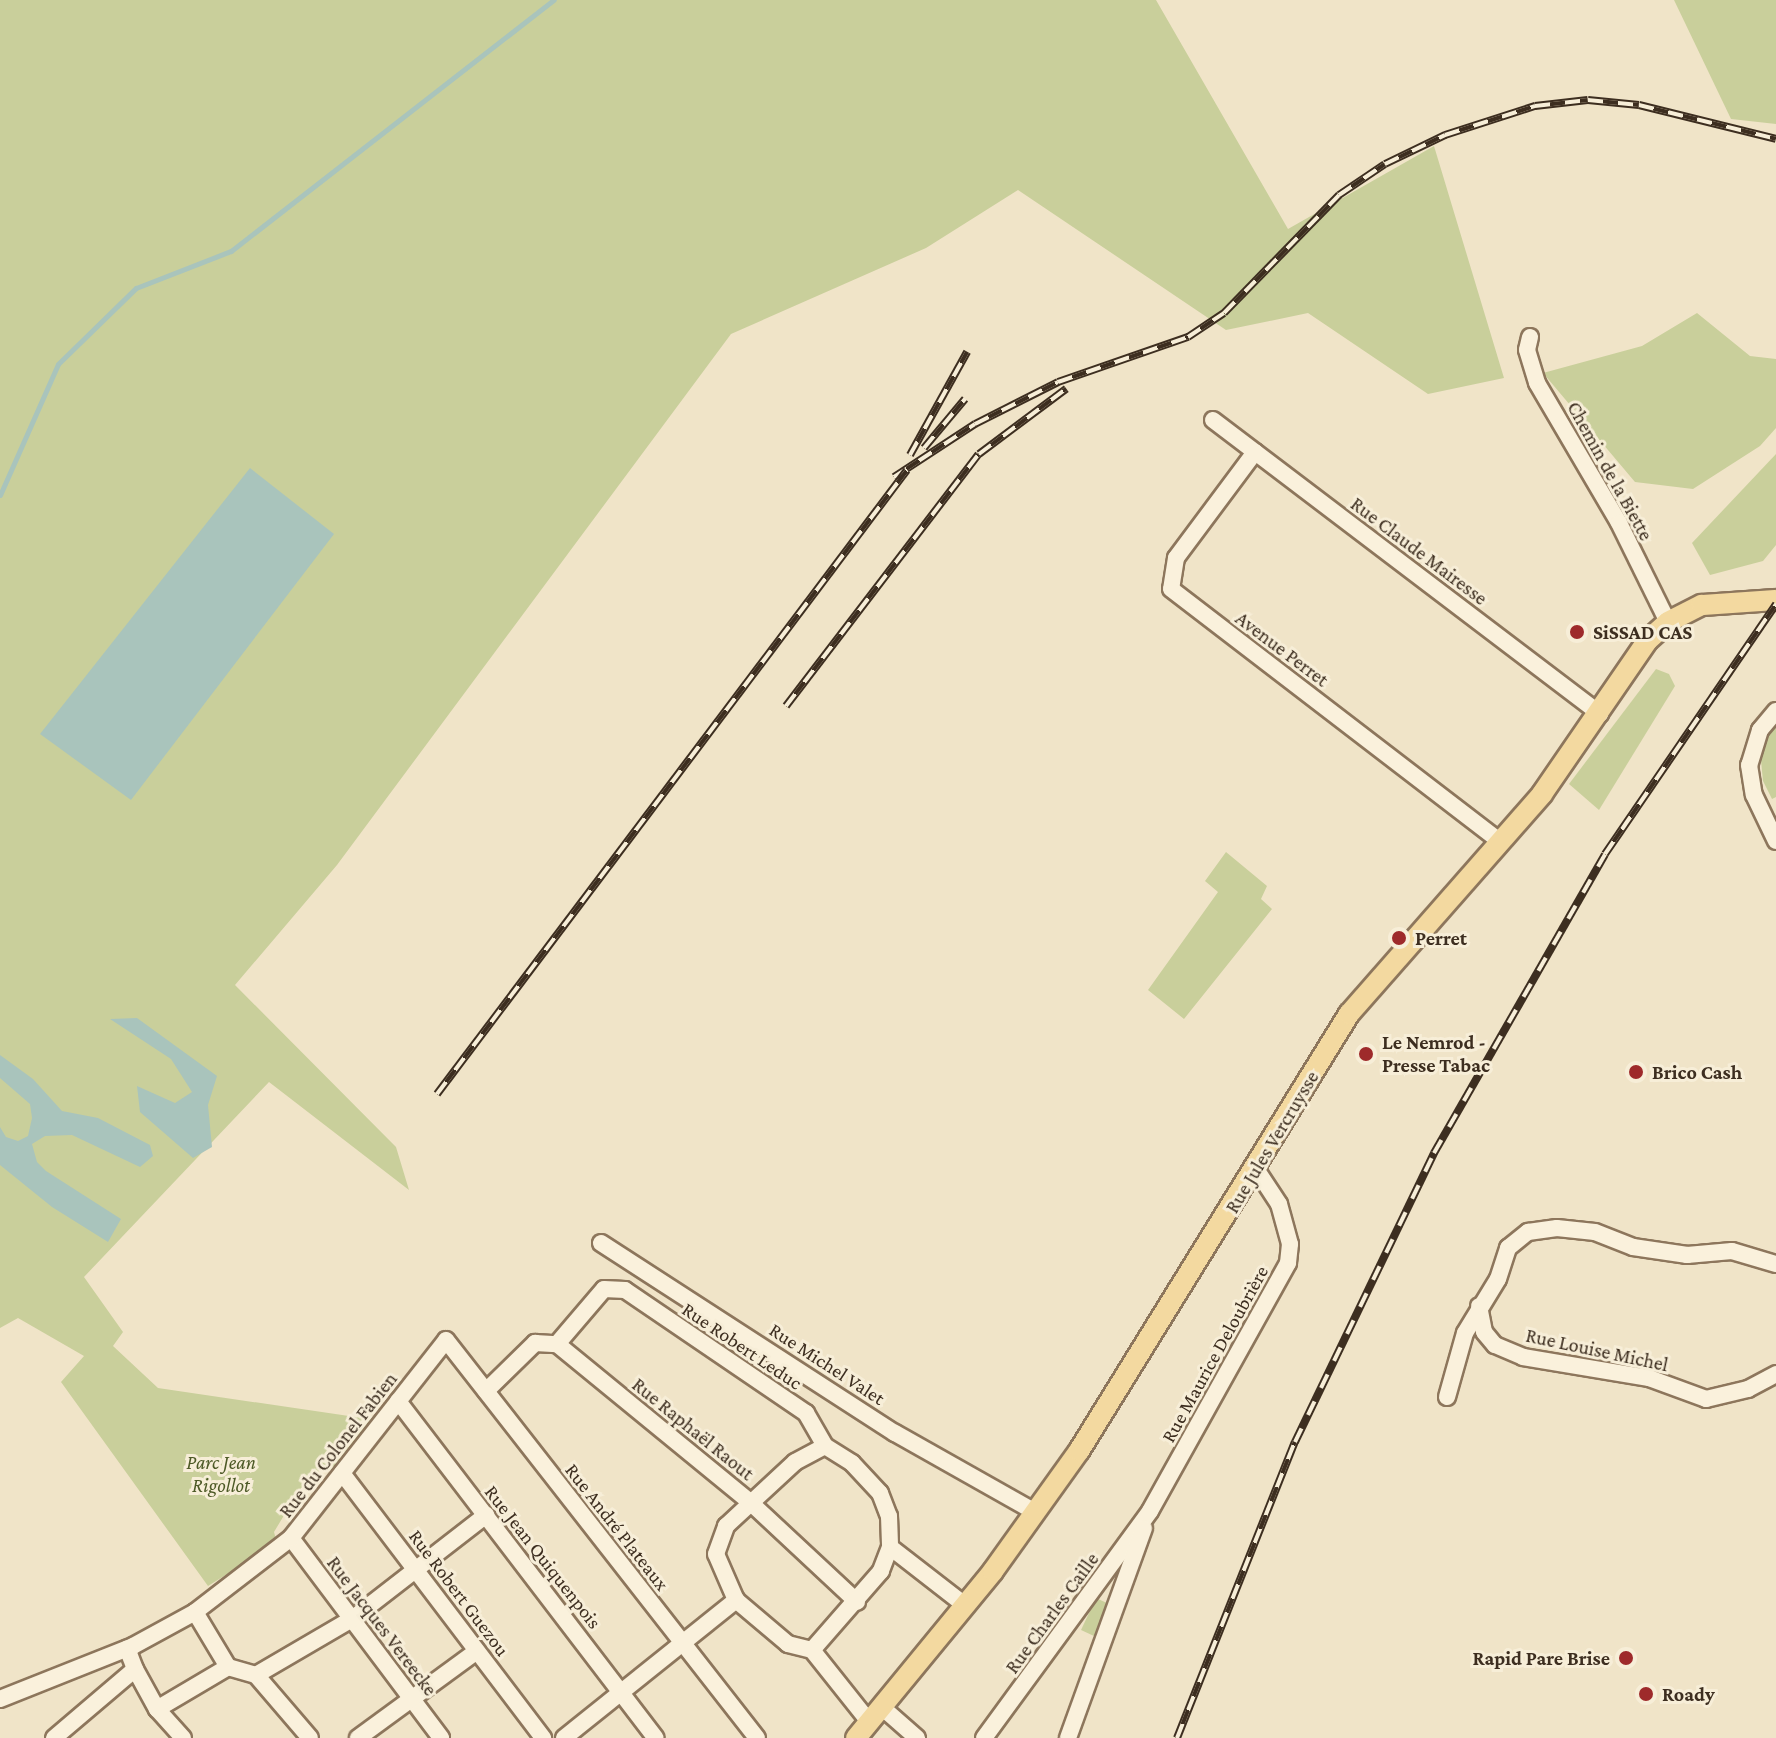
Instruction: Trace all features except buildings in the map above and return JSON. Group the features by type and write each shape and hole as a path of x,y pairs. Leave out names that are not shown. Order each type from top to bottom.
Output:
{"main road":[{"name":"Rue Jules Vercruysse","path":"870,1723 966,1606 1035,1512 1256,1169 1349,1014 1500,841 1600,714 1647,641 1668,622 1702,605 1735,599 1776,600"}],"street":[{"name":"Chemin de la Biette","path":"1530,337 1527,350 1537,383 1619,523 1668,622"},
{"name":"Rue Claude Mairesse","path":"1213,420 1600,714"},
{"name":"Avenue Perret","path":"1255,452 1176,558 1171,589 1500,841"},
{"path":"1776,711 1756,739 1750,777 1776,841"},
{"name":"Rue Maurice Deloubrière","path":"1150,1511 1288,1263 1290,1244 1279,1204 1256,1169"},
{"path":"1447,1397 1465,1333 1498,1279 1508,1248 1528,1232 1557,1228 1595,1232 1633,1247 1687,1255 1732,1251 1776,1264"},
{"name":"Rue Michel Valet","path":"601,1243 895,1433 1035,1512"},
{"name":"Rue Robert Leduc","path":"557,1344 604,1289 625,1290 806,1413 825,1446"},
{"name":"Rue Louise Michel","path":"1479,1306 1484,1332 1495,1345 1523,1357 1649,1378 1706,1399 1748,1389 1776,1374"},
{"name":"Rue André Plateaux","path":"446,1340 757,1738"},
{"name":"Rue du Colonel Fabien","path":"0,1699 127,1648 195,1612 291,1538 446,1340"},
{"path":"486,1391 535,1343 557,1344"},
{"name":"Rue Raphaël Raout","path":"557,1344 751,1503 726,1526 716,1554 736,1600 788,1644 812,1650 870,1723 917,1738"},
{"name":"Rue Jean Quiquenpois","path":"398,1401 656,1738"},
{"path":"812,1650 857,1602 881,1571 890,1547 889,1516 880,1493 852,1463 825,1446 795,1462 751,1503 857,1602"},
{"name":"Rue Robert Guezou","path":"342,1473 477,1651 537,1736"},
{"path":"1068,1738 1150,1511"},
{"name":"Rue Charles Caille","path":"984,1738 1150,1511"},
{"path":"256,1675 352,1619 486,1515"},
{"name":"Rue Jacques Vereecke","path":"291,1538 441,1738"},
{"path":"890,1547 966,1606"},
{"path":"564,1738 685,1645 736,1600"},
{"path":"195,1612 228,1667 256,1675 310,1738"},
{"path":"127,1648 157,1709 183,1738"},
{"path":"358,1738 477,1651"},
{"path":"157,1709 228,1667"},
{"path":"57,1737 135,1669"}],"green space":[{"name":"Parc Jean Rigollot","path":"0,0 1156,0 1288,229 1434,146 1504,378 1428,394 1308,313 1226,330 1018,190 926,248 731,334 337,865 235,985 396,1147 409,1190 269,1082 84,1277 123,1332 113,1346 158,1388 376,1420 335,1473 324,1465 286,1512 274,1532 277,1543 208,1586 61,1382 84,1356 18,1318 0,1328"},
{"path":"1674,0 1776,0 1776,124 1731,119"},
{"path":"1697,313 1750,356 1776,359 1776,428 1760,446 1693,489 1635,482 1543,373 1642,346"},
{"path":"1776,454 1776,545 1763,561 1710,575 1692,543"},
{"path":"1656,669 1669,674 1675,686 1599,810 1569,784"},
{"path":"1776,720 1776,797 1772,799 1763,781 1760,750"},
{"path":"1226,852 1267,886 1261,899 1272,909 1184,1019 1148,990 1218,892 1205,881"},
{"path":"1096,1598 1109,1604 1094,1636 1081,1630"}],"water":[{"path":"250,468 334,534 131,800 40,734"},
{"path":"137,1018 217,1076 208,1105 212,1147 193,1158 140,1112 137,1086 175,1103 192,1092 171,1059 110,1019"},
{"path":"0,1055 33,1079 62,1111 98,1118 150,1145 153,1156 140,1167 72,1135 45,1136 32,1144 37,1162 46,1171 121,1219 108,1242 52,1207 0,1165 0,1127 6,1137 18,1141 28,1136 32,1118 30,1104 0,1078"}],"waterway":[{"path":"0,495 58,364 136,288 231,251 554,0"}],"railway":[{"path":"894,477 975,424 1058,382 1188,337 1224,313 1339,195 1385,164 1445,135 1535,106 1588,100 1639,105 1776,139"},
{"path":"910,455 967,352"},
{"path":"786,706 979,454 1066,389"},
{"path":"924,448 965,399"},
{"path":"437,1094 907,470"},
{"path":"1177,1738 1295,1442 1434,1153 1605,854 1776,604"}],"place":[{"name":"SiSSAD CAS","path":"1577,632"},
{"name":"Perret","path":"1399,938"},
{"name":"Le Nemrod - Presse Tabac","path":"1366,1054"},
{"name":"Brico Cash","path":"1636,1072"},
{"name":"Rapid Pare Brise","path":"1626,1658"},
{"name":"Roady","path":"1646,1694"}]}
